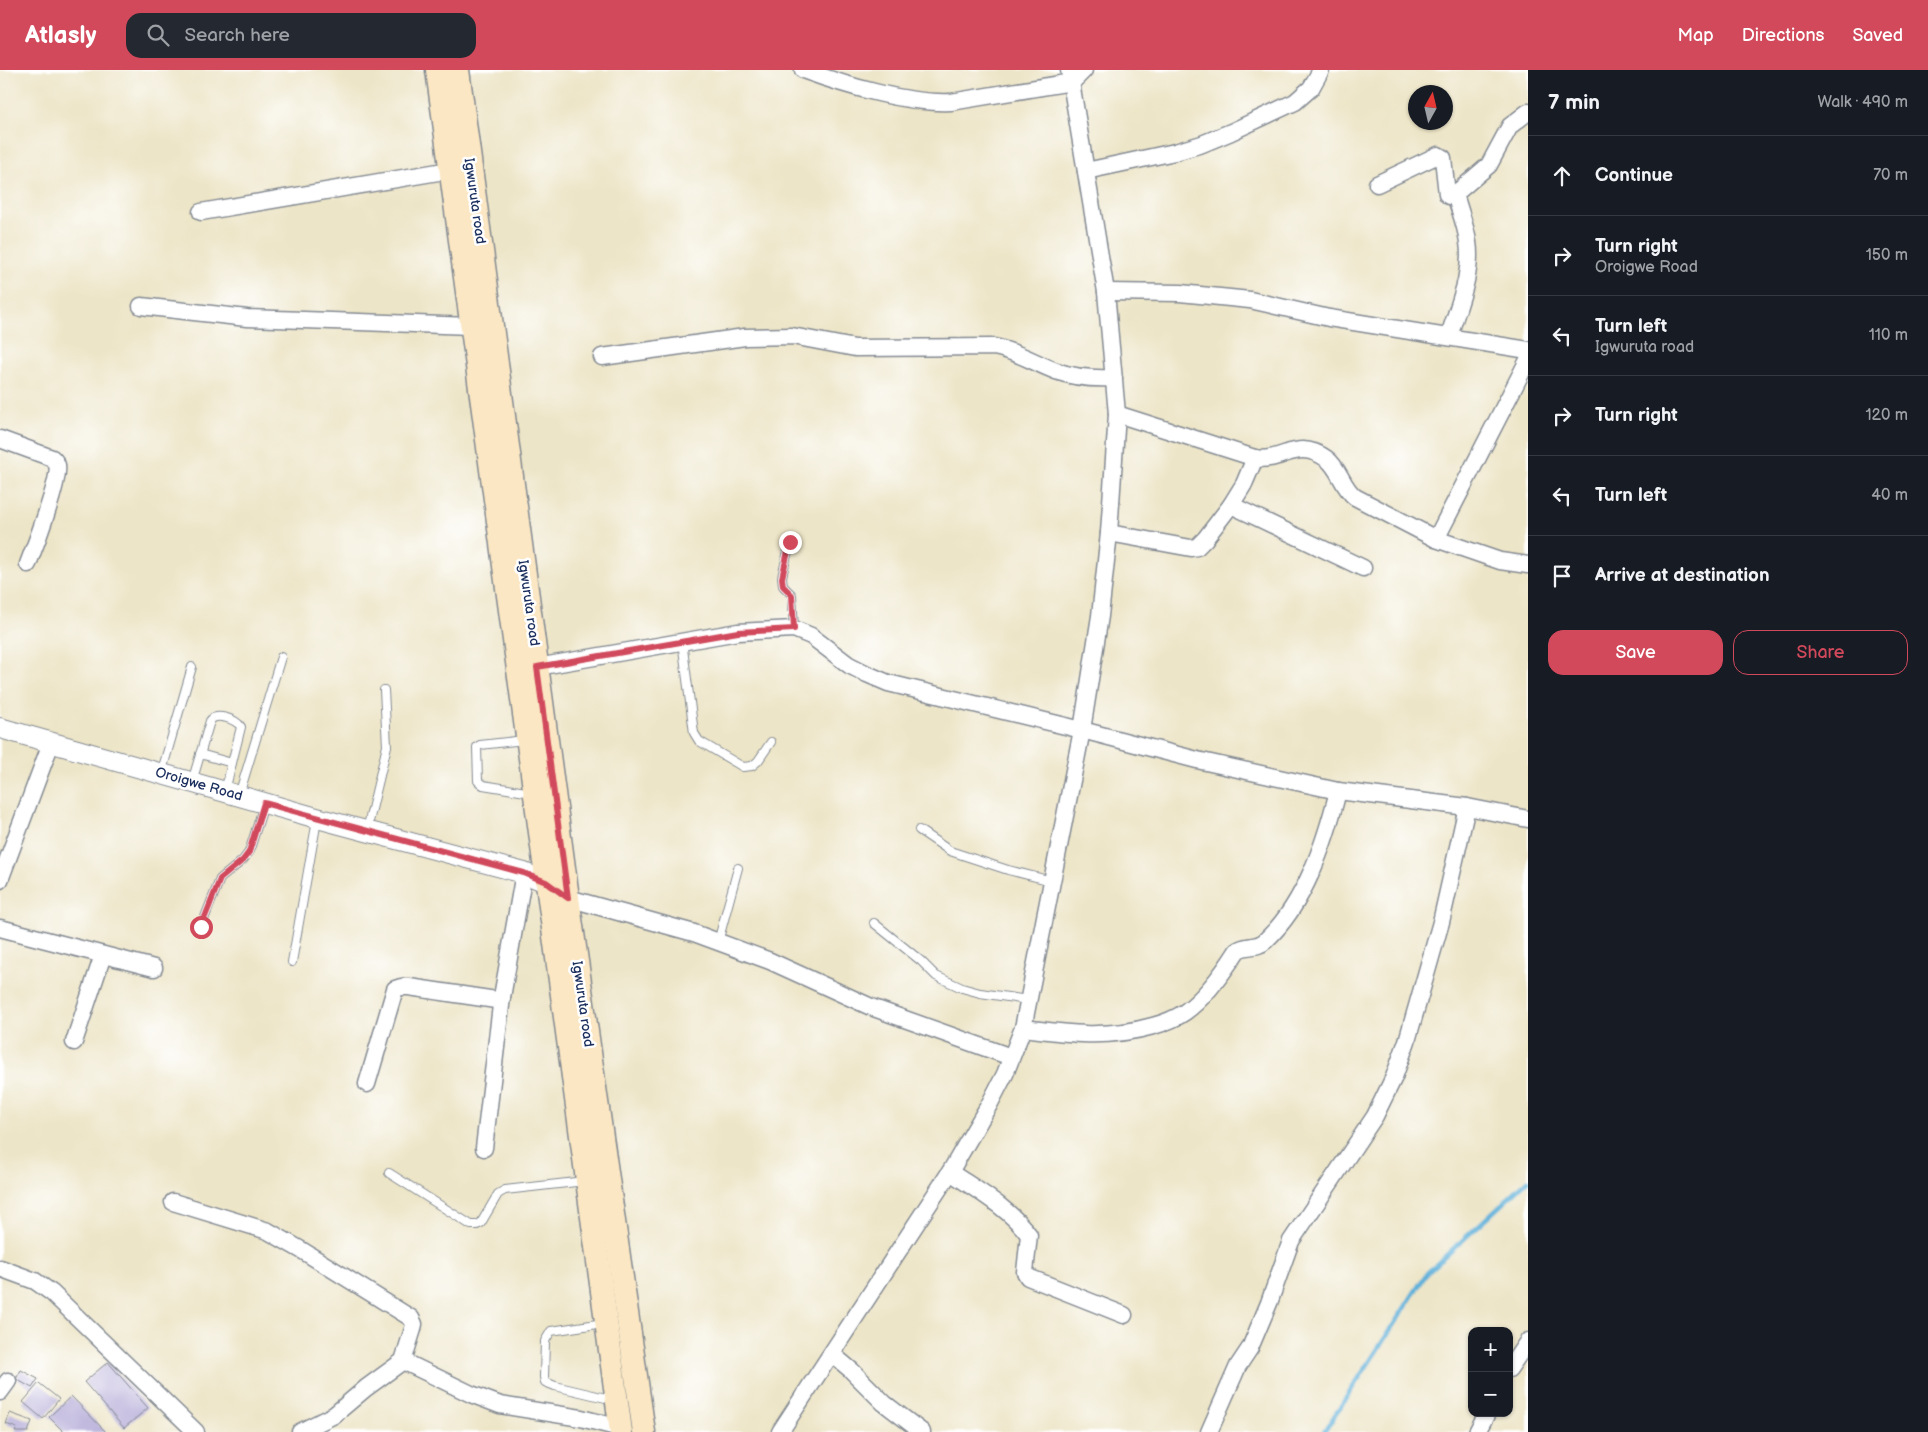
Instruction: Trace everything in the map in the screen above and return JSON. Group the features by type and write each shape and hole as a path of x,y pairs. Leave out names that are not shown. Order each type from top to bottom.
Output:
{"main road":[{"name":"Igwuruta road","path":"437,70 620,1430"},
{"name":"Igwuruta road","path":"458,70 568,898 644,1432"}],"street":[{"path":"803,70 872,90 937,103 950,102 1071,76 1084,70"},
{"path":"1086,171 1175,152 1202,144 1231,132 1295,102 1311,88 1321,70"},
{"path":"780,1432 950,1172 1005,1074 1023,1028 1082,730 1100,616 1109,532 1116,414 1106,292 1071,76"},
{"path":"1376,184 1438,155 1443,158 1447,194 1449,196 1455,194 1489,165 1510,126 1528,112"},
{"path":"201,212 450,170"},
{"path":"1449,336 1464,288 1469,259 1468,242 1455,194"},
{"path":"1106,292 1180,293 1250,300 1329,318 1528,350"},
{"path":"141,306 247,318 471,326"},
{"path":"602,357 745,337 792,336 855,348 994,347 1009,350 1056,371 1071,375 1092,378 1114,378"},
{"path":"1436,539 1528,360"},
{"path":"1116,414 1264,460 1286,452 1301,450 1316,453 1329,460 1350,493 1436,539 1500,561 1528,565"},
{"path":"0,439 52,458 57,465 57,474 44,522 28,564"},
{"path":"1109,532 1191,548 1197,547 1205,539 1244,484 1255,458"},
{"path":"1230,504 1363,568"},
{"path":"537,667 738,632 794,629 811,636 849,665 888,683 1197,760 1338,791 1467,807 1528,819"},
{"name":"Oroigwe Road","path":"0,728 317,818 524,873 546,882 568,898"},
{"path":"0,880 51,743"},
{"path":"1023,1028 1070,1034 1098,1035 1136,1031 1166,1022 1184,1013 1201,998 1240,948 1258,946 1281,924 1317,861 1338,791"},
{"path":"1209,1432 1238,1366 1250,1348 1269,1303 1291,1241 1375,1116 1394,1077 1407,1041 1441,922 1467,807"},
{"path":"484,1148 502,997 524,873"},
{"path":"568,898 694,933 770,961 871,1007 1011,1057"},
{"path":"0,928 154,968"},
{"path":"74,1042 103,955"},
{"path":"366,1084 395,990 398,988 409,987 496,1000 502,997"},
{"path":"950,1172 1002,1206 1026,1230 1029,1236 1026,1272 1028,1277 1124,1316"},
{"path":"173,1202 268,1231 303,1250 411,1318 414,1324 403,1361 334,1415 300,1432"},
{"path":"0,1268 35,1281 52,1292 196,1432"},
{"path":"1513,1363 1528,1341"},
{"path":"832,1354 851,1370 884,1404 922,1432"},
{"path":"403,1361 471,1394 500,1405 581,1418 620,1430"},
{"path":"1477,1432 1485,1417"}],"lane":[{"path":"790,542 782,578 783,586 792,595 794,629"},
{"path":"682,641 694,733 699,741 743,767 752,766 758,761 771,742"},
{"path":"232,793 281,657"},
{"path":"161,774 192,667"},
{"path":"367,830 387,746 384,690"},
{"path":"192,782 212,718 216,716 238,722 241,726 241,731 232,763 232,793"},
{"path":"527,740 480,745 477,747 478,781 483,785 534,793"},
{"path":"200,754 232,763"},
{"path":"201,927 220,879 243,860 249,852 264,803"},
{"path":"292,962 317,818"},
{"path":"919,830 950,851 1008,870 1052,881"},
{"path":"718,942 738,868"},
{"path":"874,923 921,961 936,976 980,994 1028,1000"},
{"path":"389,1173 471,1225 482,1223 498,1194 505,1190 587,1181"},
{"path":"606,1323 551,1331 544,1341 545,1382 616,1400"}],"building":[{"path":"108,1362 148,1408 124,1428 84,1382"},
{"path":"21,1370 38,1379 32,1388 16,1379"},
{"path":"39,1383 59,1399 43,1419 23,1402"},
{"path":"71,1396 106,1432 64,1432 49,1417"},
{"path":"10,1413 32,1421 28,1432 15,1432 17,1428 6,1424"}],"waterway":[{"path":"1324,1432 1427,1273 1528,1180"}],"route":[{"path":"201,927 220,879 243,860 249,852 264,803 524,873 546,882 568,898 537,667 738,632 794,629 792,595 783,586 782,578 790,542"}]}
